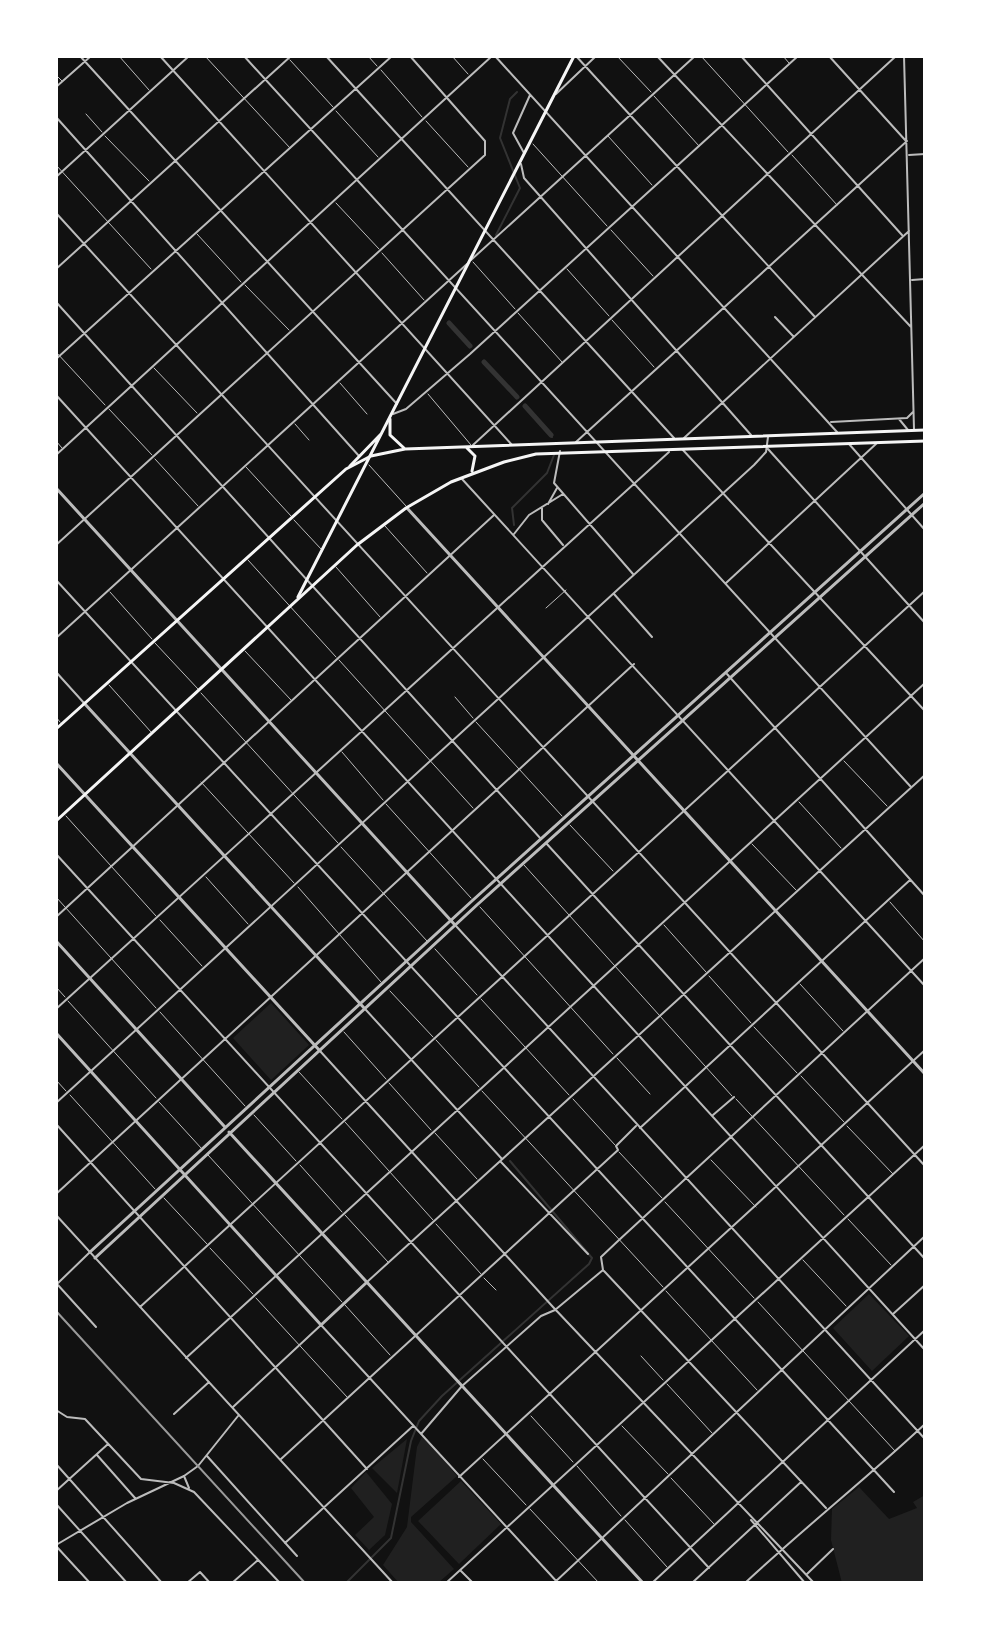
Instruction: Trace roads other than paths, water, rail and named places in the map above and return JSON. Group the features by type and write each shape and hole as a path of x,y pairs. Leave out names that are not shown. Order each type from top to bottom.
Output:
{"main road":[{"path":"297,600 575,56"},
{"path":"56,729 346,469 390,420"},
{"path":"390,420 392,438 405,449"},
{"path":"346,469 371,456 405,449 925,430"},
{"path":"56,821 357,545 407,508 469,473 557,452 925,441"},
{"path":"466,447 472,450 476,462 469,473"}],"street":[{"path":"80,56 397,405"},
{"path":"56,87 91,56"},
{"path":"160,56 512,445"},
{"path":"56,177 189,56"},
{"path":"244,56 601,451 634,483 911,787"},
{"path":"326,56 674,439"},
{"path":"56,359 392,56"},
{"path":"56,545 485,155 485,141 410,56"},
{"path":"56,455 493,56 838,433"},
{"path":"575,56 815,317"},
{"path":"555,94 596,56"},
{"path":"657,56 912,328"},
{"path":"56,638 695,56"},
{"path":"741,56 903,236"},
{"path":"393,414 404,411 426,392 798,56"},
{"path":"829,56 907,141"},
{"path":"472,447 896,56"},
{"path":"904,56 914,411 912,430"},
{"path":"58,267 289,57"},
{"path":"525,154 513,133 530,95"},
{"path":"56,117 360,456"},
{"path":"575,443 907,141"},
{"path":"908,155 925,154"},
{"path":"520,163 522,175 752,436"},
{"path":"56,213 925,1166"},
{"path":"684,439 909,230"},
{"path":"911,280 925,279"},
{"path":"56,302 925,1259"},
{"path":"775,317 794,337"},
{"path":"56,395 925,1350"},
{"path":"828,423 907,418 914,411"},
{"path":"899,419 912,430"},
{"path":"56,1103 725,491 767,447 768,436"},
{"path":"725,584 878,442"},
{"path":"848,443 925,530"},
{"path":"767,447 925,623"},
{"path":"56,1009 673,448"},
{"path":"681,448 725,491 925,711"},
{"path":"557,452 553,476 557,487 634,574"},
{"path":"461,478 590,615 925,986"},
{"path":"557,487 544,508 544,523 564,546"},
{"path":"56,488 925,1439"},
{"path":"96,1327 57,1284 451,920 925,493"},
{"path":"513,535 529,515 563,494"},
{"path":"95,1258 478,904 925,503"},
{"path":"407,508 925,1074"},
{"path":"56,917 494,515"},
{"path":"56,580 894,1492"},
{"path":"140,1307 925,591"},
{"path":"613,594 652,637"},
{"path":"56,1194 634,664"},
{"path":"56,672 588,1254"},
{"path":"727,674 925,896"},
{"path":"186,1358 925,683"},
{"path":"56,763 503,1254 750,1519 814,1583"},
{"path":"232,1408 925,775"},
{"path":"56,854 709,1568"},
{"path":"640,1129 910,880"},
{"path":"56,941 643,1583"},
{"path":"826,1508 603,1270 601,1257 925,958"},
{"path":"56,1033 556,1582 925,1236"},
{"path":"459,1477 925,1050"},
{"path":"712,1116 734,1097"},
{"path":"56,1124 367,1469"},
{"path":"280,1460 574,1190 637,1125"},
{"path":"446,1583 925,1145"},
{"path":"56,1215 393,1583"},
{"path":"421,1434 461,1385 541,1316 603,1270"},
{"path":"893,1315 925,1285"},
{"path":"652,1583 925,1330"},
{"path":"174,1414 209,1382"},
{"path":"56,1410 67,1417 85,1419 134,1474 150,1482 189,1489"},
{"path":"90,1583 56,1545 104,1516 184,1476 238,1416"},
{"path":"745,1583 826,1508 856,1489 925,1424"},
{"path":"285,1543 414,1425"},
{"path":"56,1491 108,1444"},
{"path":"96,1455 136,1499"},
{"path":"206,1455 297,1556"},
{"path":"56,1464 162,1583"},
{"path":"184,1476 189,1489 277,1582"},
{"path":"692,1583 802,1482"},
{"path":"56,1504 127,1583"},
{"path":"755,1524 805,1583"},
{"path":"806,1575 833,1549"},
{"path":"232,1583 258,1560"},
{"path":"461,1570 473,1583"},
{"path":"187,1583 200,1572 210,1583"},
{"path":"797,1583 801,1579"}],"lane":[{"path":"119,56 151,91"},
{"path":"205,56 290,148"},
{"path":"368,56 469,169"},
{"path":"452,56 470,76"},
{"path":"617,56 699,146"},
{"path":"701,56 837,205"},
{"path":"783,56 790,64"},
{"path":"289,57 380,159"},
{"path":"56,75 62,81"},
{"path":"86,114 150,183"},
{"path":"608,136 654,187"},
{"path":"531,142 655,278"},
{"path":"56,165 153,271"},
{"path":"334,201 426,301"},
{"path":"197,234 290,332"},
{"path":"471,260 562,362"},
{"path":"56,262 58,267"},
{"path":"565,267 656,369"},
{"path":"56,352 199,507"},
{"path":"152,366 199,415"},
{"path":"338,381 367,414"},
{"path":"426,392 472,447"},
{"path":"293,422 309,440"},
{"path":"56,441 63,449"},
{"path":"367,464 407,508"},
{"path":"245,466 322,551"},
{"path":"384,524 429,574"},
{"path":"56,537 60,541"},
{"path":"246,558 475,810"},
{"path":"334,565 381,618"},
{"path":"108,590 428,942"},
{"path":"546,608 566,590"},
{"path":"243,649 291,700"},
{"path":"107,683 152,733"},
{"path":"455,697 563,818"},
{"path":"56,717 62,724"},
{"path":"340,750 473,900"},
{"path":"842,759 888,808"},
{"path":"201,782 382,983"},
{"path":"797,800 842,850"},
{"path":"64,814 203,968"},
{"path":"568,823 615,873"},
{"path":"751,842 797,891"},
{"path":"523,864 892,1267"},
{"path":"204,874 250,926"},
{"path":"56,897 247,1108"},
{"path":"888,900 925,942"},
{"path":"478,904 650,1094"},
{"path":"662,923 893,1174"},
{"path":"433,947 896,1451"},
{"path":"799,982 844,1033"},
{"path":"56,987 202,1149"},
{"path":"388,989 759,1392"},
{"path":"343,1030 478,1181"},
{"path":"298,1071 496,1290"},
{"path":"56,1080 157,1191"},
{"path":"252,1113 388,1263"},
{"path":"207,1154 392,1357"},
{"path":"709,1158 756,1207"},
{"path":"162,1196 348,1397"},
{"path":"801,1258 848,1309"},
{"path":"641,1356 713,1435"},
{"path":"529,1414 668,1568"},
{"path":"620,1424 715,1525"},
{"path":"482,1457 599,1583"}],"waterway":[{"path":"496,235 520,188 500,138 510,99 517,92"},
{"path":"449,323 470,346"},
{"path":"484,362 517,397"},
{"path":"525,406 551,435"},
{"path":"514,525 512,508 547,473 554,455"},
{"path":"346,1583 391,1538 411,1441 419,1421 442,1396 592,1258 510,1161"}],"railway":[{"path":"56,1311 305,1583"}]}
